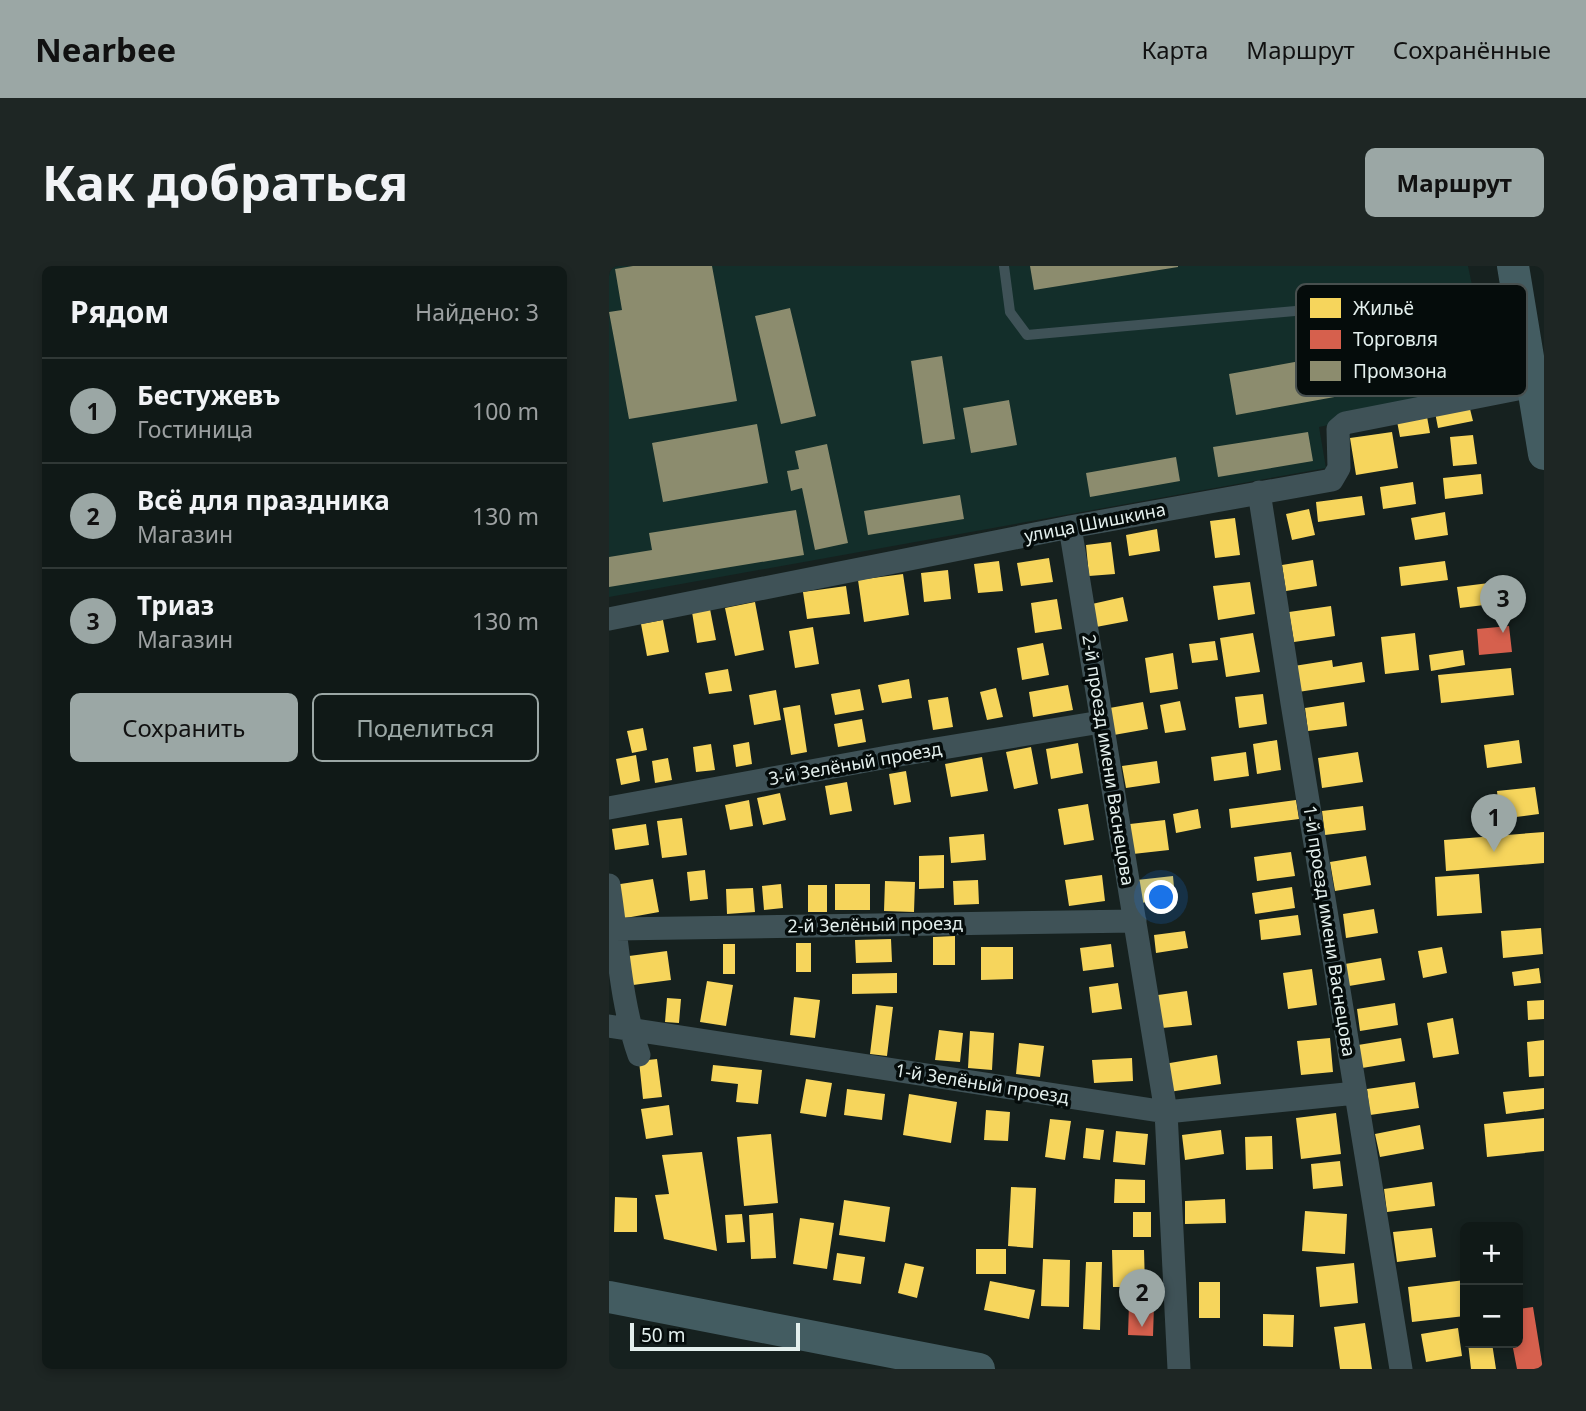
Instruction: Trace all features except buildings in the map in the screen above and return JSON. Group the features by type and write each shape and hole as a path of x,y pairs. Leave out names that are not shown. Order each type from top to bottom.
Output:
{"street":[{"path":"1527,348 1544,454"},
{"name":"улица Шишкина","path":"1527,387 1534,386"},
{"name":"улица Шишкина","path":"609,619 1070,527 1332,480 1339,468 1338,429 1345,423 1483,396"},
{"name":"1-й проезд имени Васнецова","path":"1259,492 1291,704 1401,1369"},
{"name":"2-й проезд имени Васнецова","path":"1070,527 1166,1112 1179,1369"},
{"name":"3-й Зелёный проезд","path":"609,808 893,756 1101,722"},
{"path":"609,886 616,929 620,1028 639,1055"},
{"name":"2-й Зелёный проезд","path":"616,929 1135,921"},
{"name":"1-й Зелёный проезд","path":"620,1028 1166,1112 1356,1093"},
{"path":"609,1297 979,1369"}],"lane":[{"path":"1004,266 1010,312 1027,335 1296,311"},
{"path":"1483,284 1514,277"}],"shaded area":[{"path":"609,266 1468,266 1472,284 1296,284 1296,396 1466,396 1319,427 1326,468 609,597"}],"place":[{"name":"Триаз","path":"1503,633"},
{"name":"Бестужевъ","path":"1494,852"},
{"name":"Всё для праздника","path":"1142,1327"}]}
